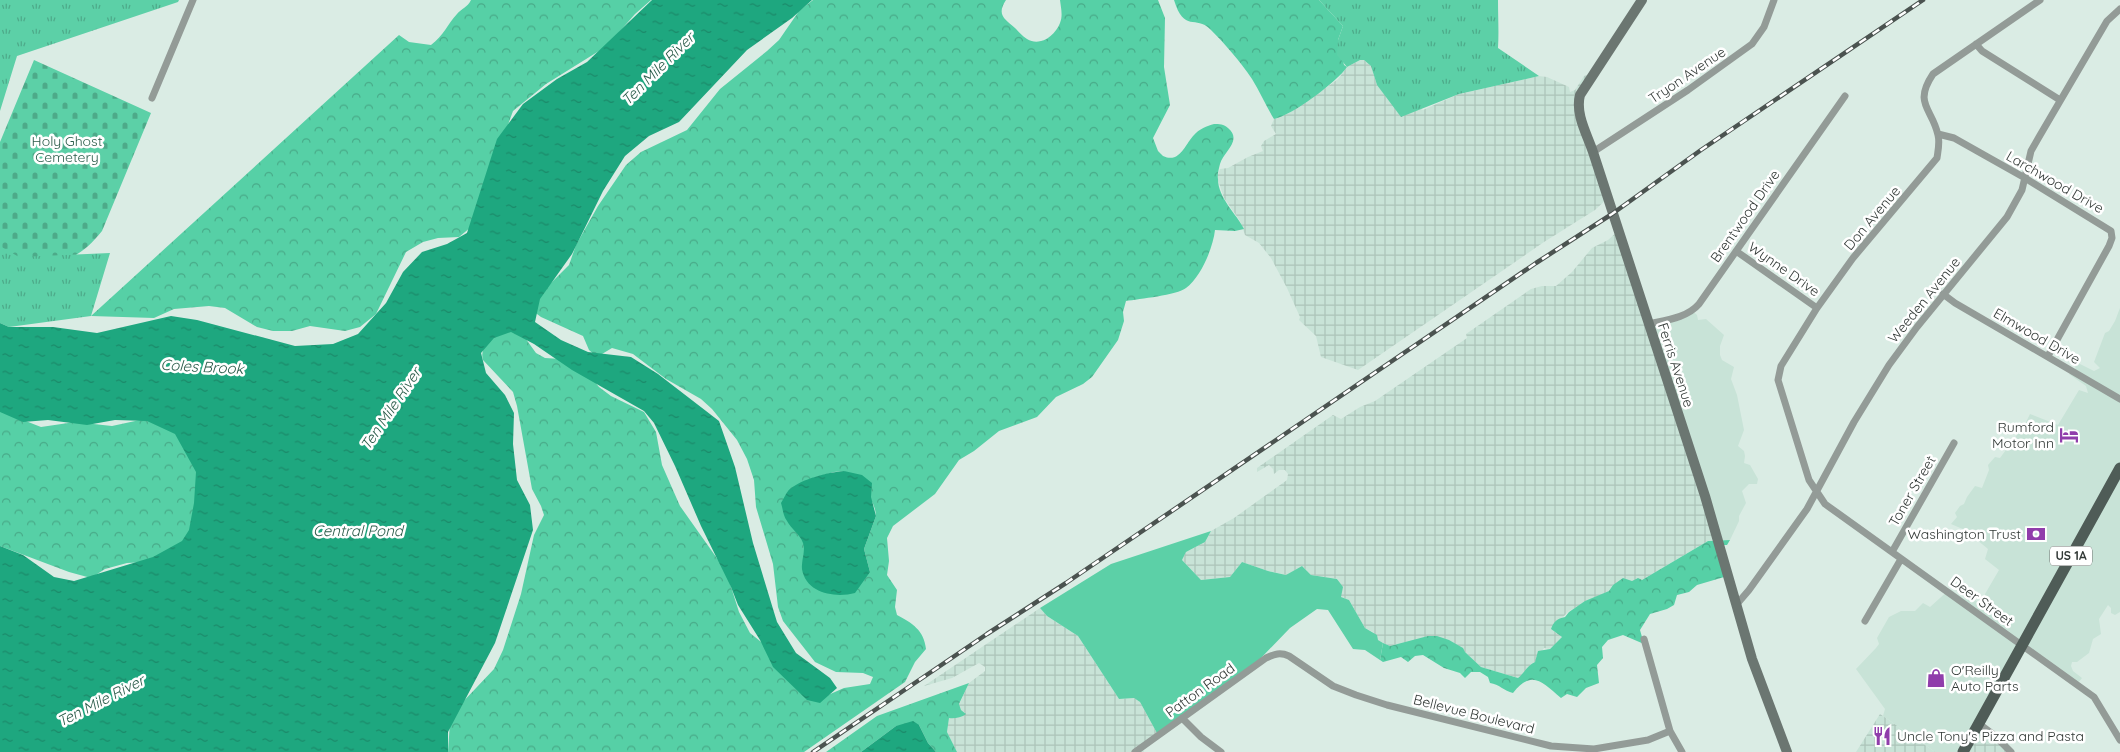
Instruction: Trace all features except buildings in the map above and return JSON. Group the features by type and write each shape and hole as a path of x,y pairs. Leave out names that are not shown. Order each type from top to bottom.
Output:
{"main road":[{"name":"US 1A","path":"1963,752 2120,468"}],"street":[{"path":"152,98 193,0"},
{"name":"Ferris Avenue","path":"1642,0 1580,95 1578,103 1579,113 1705,496 1758,677 1787,752"},
{"name":"Tryon Avenue","path":"1593,152 1688,90 1752,44 1764,27 1774,0"},
{"name":"Don Avenue","path":"1816,494 1809,480 1795,438 1778,380 1778,374 1803,328 1853,258 1931,168 1937,158 1939,147 1938,134 1925,107 1924,94 1927,82 1942,66 2040,0"},
{"name":"Weeden Avenue","path":"1737,604 1749,590 1816,494 1888,365 1943,294 2008,217 2022,190 2031,151 2107,21 2120,8"},
{"path":"1976,44 1982,51 2060,100"},
{"name":"Brentwood Drive","path":"1648,324 1693,311 1845,96"},
{"name":"Larchwood Drive","path":"1938,134 1954,138 2025,178 2112,231 2109,246 2048,356"},
{"name":"Wynne Drive","path":"1736,251 1817,308"},
{"name":"Elmwood Drive","path":"1943,294 1955,303 2120,399"},
{"name":"Toner Street","path":"1892,552 1954,443"},
{"name":"Deer Street","path":"1816,494 1825,504 2094,697 2120,740"},
{"path":"1865,621 1901,559"},
{"path":"1644,639 1670,731 1682,752"},
{"name":"Bellevue Boulevard","path":"1282,653 1333,686 1356,695 1388,706 1551,746 1594,749 1648,740 1670,731"},
{"name":"Patton Road","path":"1135,752 1266,658 1282,653"},
{"path":"1182,718 1221,752"},
{"path":"1978,723 1994,734 2011,752"}],"shaded area":[{"path":"1360,60 1364,60 1371,66 1377,85 1423,110 1459,94 1539,76 1547,77 1569,87 1570,92 1575,90 1584,76 1588,75 1584,91 1583,110 1609,197 1595,210 1544,242 1358,370 1321,357 1316,336 1299,320 1300,317 1287,288 1271,258 1259,243 1245,235 1240,221 1224,198 1217,177 1220,169 1228,168 1263,151 1261,146 1264,141 1276,134 1271,126 1274,119 1289,113 1323,90 1338,79 1347,67"},
{"path":"1618,231 1714,540 1708,541 1642,580 1613,585 1609,591 1569,611 1551,629 1562,637 1559,642 1549,649 1544,648 1535,662 1518,678 1481,667 1465,652 1397,644 1390,646 1383,643 1378,640 1373,632 1365,628 1349,600 1341,597 1338,579 1311,575 1302,566 1287,575 1242,562 1230,577 1201,580 1182,560 1186,552 1205,542 1211,531 1234,518 1287,480 1288,474 1285,470 1279,470 1274,474 1273,469 1269,465 1257,472 1257,468 1333,415 1341,419 1360,407 1375,401 1467,338 1466,334 1531,289 1542,286 1556,286 1572,272 1592,248 1608,240"},
{"path":"2120,308 2120,612 2115,615 2111,613 2111,608 2108,605 2099,619 2101,634 2093,639 2089,653 2077,662 2072,662 2073,671 2082,678 2078,683 2023,645 1961,752 1935,752 1883,716 1885,709 1856,669 1879,644 1877,638 1889,617 1901,611 1915,611 1923,603 1930,607 1950,589 1964,599 1968,595 1988,607 1993,605 1985,597 1985,594 1999,570 1985,559 1988,549 1965,530 1951,524 1957,517 1955,513 1964,504 1975,486 1982,488 1989,470 1988,465 1995,457 2000,458 2025,424 2030,414 2058,425 2079,390 2088,393 2086,386 2069,374 2075,370 2076,362 2094,371 2100,368 2094,362 2105,333 2109,331 2115,321"},
{"path":"1690,309 1697,315 1698,320 1706,319 1724,335 1720,346 1720,355 1722,360 1734,367 1731,379 1737,395 1744,430 1738,446 1744,451 1744,463 1750,465 1758,479 1757,484 1749,484 1742,491 1746,503 1730,540 1714,540 1650,322 1683,313"},
{"path":"1040,608 1047,616 1078,636 1119,699 1134,698 1140,702 1158,735 1142,747 1144,752 957,752 947,732 949,717 965,713 959,705 969,683 985,671 985,667 979,663 952,678 924,686"},
{"path":"1880,714 1935,752 1856,752"},
{"path":"1979,722 2007,752 1961,752"}],"green space":[{"path":"0,0 179,0 178,2 17,56 0,111"},
{"path":"471,0 651,0 635,14 607,46 546,84 513,111 471,227 459,237 438,238 423,242 406,252 376,314 360,327 345,331 310,326 292,331 273,331 257,327 225,308 209,306 174,309 154,318 91,316 399,35 409,42 431,45"},
{"path":"813,0 1006,0 1002,9 1005,19 1025,38 1037,42 1051,36 1058,28 1062,12 1060,0 1158,0 1165,18 1164,67 1170,105 1153,138 1158,151 1163,156 1169,158 1182,152 1196,133 1203,128 1220,124 1228,128 1234,137 1220,164 1219,186 1224,199 1244,229 1235,231 1215,230 1212,245 1201,270 1186,288 1166,295 1126,301 1123,312 1124,321 1118,340 1092,377 1083,384 1056,397 1037,417 999,431 974,451 959,460 935,494 893,526 887,538 889,561 887,575 897,590 895,607 897,615 912,624 920,632 926,649 915,662 905,682 804,752 448,752 450,722 459,706 494,669 503,650 521,594 534,535 544,515 532,489 513,392 483,360 482,355 485,346 502,329 523,335 536,353 545,358 577,360 599,387 611,396 644,412 656,432 662,465 680,506 726,571 739,612 750,633 828,695 844,688 870,684 873,677 863,673 836,672 815,662 783,621 778,607 773,564 756,507 754,480 747,459 737,440 712,409 701,399 666,379 633,354 612,348 597,357 589,350 583,336 541,317 533,311 543,291 569,265 576,245 598,206 626,165 641,152 687,130 720,89 779,40 799,11","holes":["844,471 869,497 875,509 876,516 864,549 870,572 802,567 805,547 803,540 813,478"]},
{"path":"1174,0 1319,0 1343,26 1338,40 1344,65 1347,67 1334,81 1313,98 1282,117 1274,119 1252,79 1232,53 1205,25 1186,20 1178,10"},
{"path":"1319,0 1498,0 1498,48 1539,76 1459,94 1401,117 1377,85 1371,66 1364,60 1360,60 1347,67 1337,55 1338,40 1343,26"},
{"name":"Holy Ghost Cemetery","path":"34,60 151,113 102,231 78,254 56,262 44,262 0,254 0,142"},
{"path":"0,246 19,257 110,253 91,316 9,327 0,323"},
{"path":"0,411 41,427 75,422 112,426 149,418 178,424 204,469 189,539 146,562 127,563 105,569 91,578 69,572 0,546"},
{"path":"1211,531 1205,542 1186,552 1182,560 1201,580 1230,577 1242,562 1286,575 1302,566 1311,575 1337,579 1343,587 1341,597 1349,600 1365,628 1377,635 1378,640 1383,643 1380,660 1365,650 1353,649 1328,610 1317,609 1290,628 1260,659 1158,735 1140,702 1134,698 1119,699 1078,636 1047,616 1040,608 1111,564"},
{"path":"1730,540 1727,545 1723,545 1731,575 1697,585 1689,592 1677,595 1674,605 1650,614 1640,630 1644,644 1623,635 1608,640 1602,647 1603,658 1597,665 1599,683 1586,688 1577,697 1567,694 1561,698 1537,680 1526,681 1513,693 1490,683 1488,677 1480,672 1471,672 1465,678 1460,673 1444,668 1423,655 1415,656 1408,662 1401,657 1383,662 1380,660 1383,643 1390,646 1428,636 1437,636 1463,648 1481,667 1518,678 1535,662 1538,651 1550,649 1562,637 1551,629 1555,622 1565,617 1585,601 1609,591 1613,585 1623,578 1632,581 1638,578 1642,580 1708,541"},
{"path":"969,683 959,704 961,710 966,714 957,718 949,718 947,732 957,752 936,752 928,743 919,725 896,726 861,752 826,752 877,716"}],"water":[{"name":"Central Pond","path":"652,0 812,0 792,18 747,50 679,122 649,136 625,156 603,191 572,254 540,299 535,322 561,340 588,352 631,357 658,374 719,421 735,467 753,543 777,622 796,653 830,678 837,688 820,703 807,700 773,667 760,640 738,605 654,423 644,411 572,370 534,344 511,332 494,338 481,353 486,373 505,395 514,413 513,444 517,480 530,505 533,530 495,643 448,732 448,752 0,752 0,546 23,555 54,577 74,581 153,557 182,541 189,530 194,503 196,472 175,434 147,421 115,420 87,425 48,420 23,422 0,412 0,323 9,327 53,327 97,333 171,316 197,320 295,346 333,344 358,334 386,303 403,272 422,252 447,244 467,233 497,139 523,104 557,79 587,62"},
{"path":"844,471 862,475 872,483 871,497 876,516 864,549 870,572 855,593 839,595 823,592 809,584 802,569 803,543 786,519 781,503 789,490 795,485 823,474"},
{"path":"913,721 919,725 928,743 936,752 861,752 896,726"}],"railway":[{"path":"813,752 1066,583 1536,263 1612,214 1701,150 1923,0"}],"place":[{"name":"Rumford Motor Inn","path":"2069,435"},
{"name":"Washington Trust","path":"2036,534"},
{"name":"O'Reilly Auto Parts","path":"1936,678"},
{"name":"Uncle Tony's Pizza and Pasta","path":"1882,736"}],"water label":[{"name":"Ten Mile River","path":"658,69"},
{"name":"Coles Brook","path":"202,367"},
{"name":"Ten Mile River","path":"391,409"},
{"name":"Ten Mile River","path":"101,701"}]}
